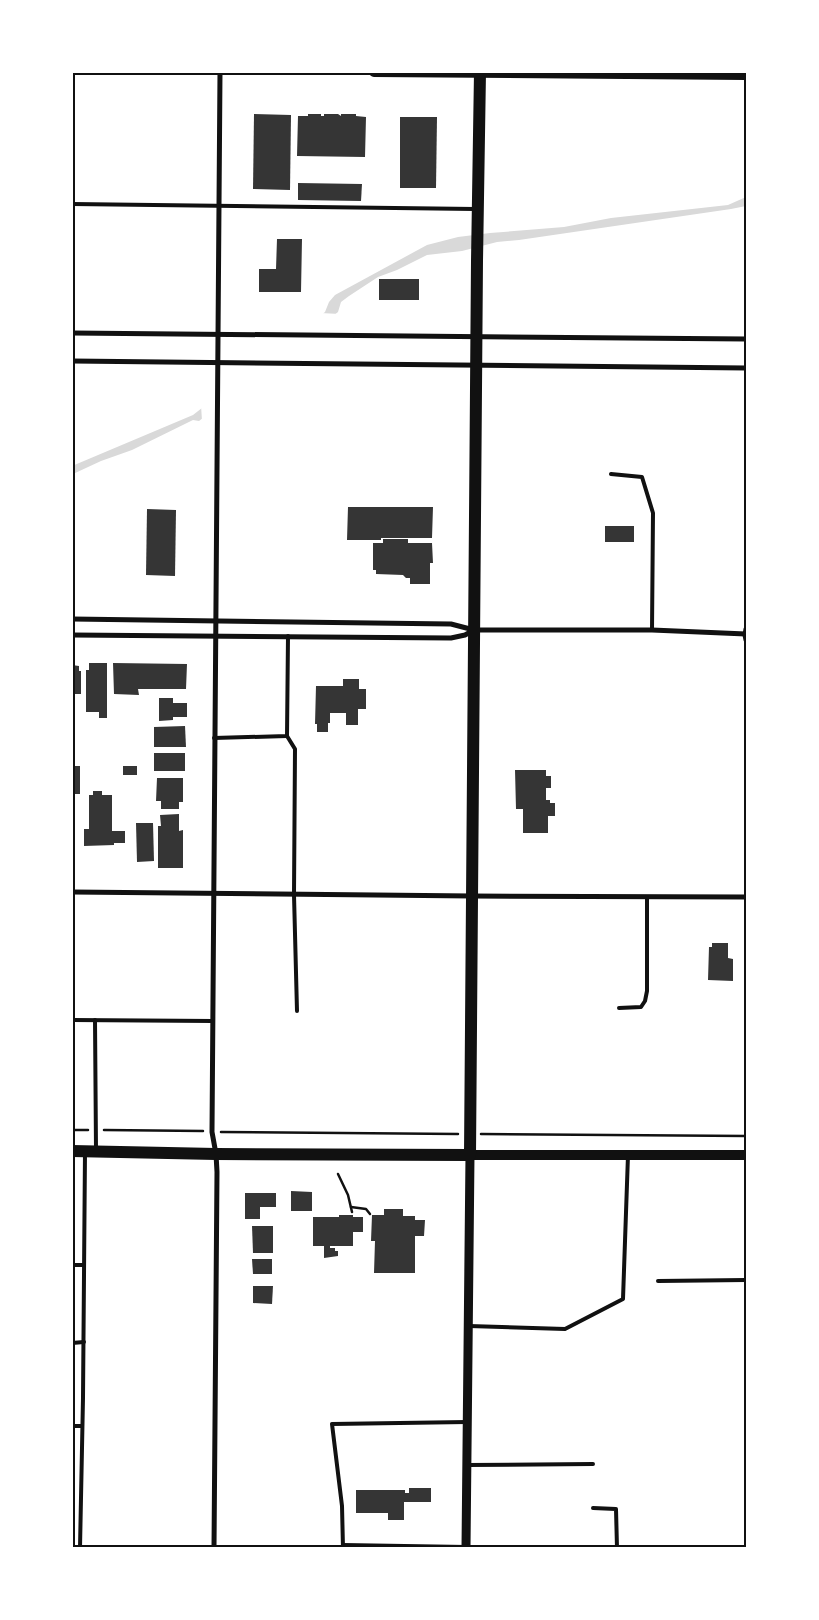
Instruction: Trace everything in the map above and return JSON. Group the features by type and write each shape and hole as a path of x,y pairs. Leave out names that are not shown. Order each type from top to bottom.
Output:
{"main road":[{"path":"374,72 746,75"},
{"path":"470,1155 477,228 480,73"},
{"path":"85,1151 216,1154 746,1155"}],"street":[{"path":"214,1548 216,1154 212,1132 220,72"},
{"path":"72,333 746,339"},
{"path":"72,361 746,368"},
{"path":"72,619 451,624 474,630 652,630 746,634"},
{"path":"72,635 451,638 474,630"},
{"path":"72,892 746,897"},
{"path":"466,1547 470,1155"}],"lane":[{"path":"72,204 478,209"},
{"path":"611,474 642,477 653,513 652,630"},
{"path":"288,636 286,736 295,749 294,895 297,1011"},
{"path":"214,738 286,736"},
{"path":"619,1008 641,1007 645,1001 647,992 647,897"},
{"path":"72,1020 213,1021"},
{"path":"80,1548 85,1151 96,1130 95,1020"},
{"path":"468,1326 565,1329 623,1300 628,1155"},
{"path":"72,1265 84,1265"},
{"path":"658,1281 746,1280"},
{"path":"72,1343 84,1342"},
{"path":"466,1547 343,1546 342,1506 332,1424 467,1422"},
{"path":"72,1426 82,1426"},
{"path":"467,1465 593,1464"},
{"path":"593,1508 616,1509 617,1548"}],"path":[{"path":"72,1130 746,1136"},
{"path":"338,1174 348,1195 352,1212"},
{"path":"351,1207 366,1209 370,1214"}],"shaded area":[{"path":"746,197 746,206 731,209 497,242 462,251 427,255 378,277 349,296 341,302 338,312 199,421 193,420 132,450 73,474 72,466 193,415 325,312 329,302 335,295 427,245 458,237 564,227 611,218 728,205"}],"pier":[{"path":"320,313 340,314 202,421 201,405"}],"building":[{"path":"254,114 291,115 290,190 253,189"},
{"path":"308,114 321,114 321,116 324,116 324,114 338,114 341,116 341,114 356,114 356,116 366,117 365,157 297,156 298,116 308,116"},
{"path":"400,117 437,117 436,188 400,188"},
{"path":"298,183 362,184 361,201 298,200"},
{"path":"277,239 302,239 301,292 259,292 259,269 276,269"},
{"path":"379,279 419,279 419,300 379,300"},
{"path":"348,507 433,507 432,538 347,540"},
{"path":"147,509 176,510 175,576 146,575"},
{"path":"605,526 634,526 634,542 605,542"},
{"path":"383,539 408,539 408,543 432,543 433,563 430,563 430,584 410,584 410,578 406,578 403,575 376,574 376,570 373,570 373,543 383,543"},
{"path":"89,663 107,663 107,718 99,718 99,712 86,712 86,670 89,670"},
{"path":"113,663 187,664 186,689 138,689 139,695 114,694"},
{"path":"72,665 79,666 79,671 81,671 81,694 72,694"},
{"path":"343,679 359,679 359,689 366,689 366,709 358,709 358,725 346,725 346,713 330,713 328,732 317,732 317,724 315,724 316,686 343,686"},
{"path":"159,698 173,698 173,703 187,703 187,717 173,717 173,720 159,721"},
{"path":"185,726 186,747 154,747 154,727"},
{"path":"154,753 185,753 185,771 154,771"},
{"path":"72,766 80,766 80,794 72,794"},
{"path":"123,766 137,766 137,775 123,775"},
{"path":"515,770 546,770 546,776 551,776 551,788 546,788 546,800 550,800 550,803 555,803 555,816 548,816 548,833 523,833 523,809 516,809"},
{"path":"157,778 183,778 183,802 179,802 179,809 161,809 161,801 156,801"},
{"path":"93,791 102,791 102,795 112,795 112,831 125,831 125,843 84,846 84,829 89,829 89,795 93,795"},
{"path":"179,814 179,831 183,830 183,868 158,868 158,826 161,826 160,815"},
{"path":"136,823 153,823 154,861 137,862"},
{"path":"712,943 728,943 728,958 733,959 733,981 708,980 709,947 712,947"},
{"path":"291,1191 312,1192 312,1211 291,1211"},
{"path":"245,1193 276,1193 276,1207 260,1207 260,1219 245,1219"},
{"path":"384,1209 403,1209 403,1216 415,1216 415,1220 425,1220 424,1236 415,1236 415,1273 374,1273 375,1241 371,1241 372,1215 384,1215"},
{"path":"339,1215 363,1217 363,1232 353,1232 353,1246 330,1246 330,1248 335,1248 335,1251 338,1251 338,1256 324,1258 324,1246 313,1246 313,1217 339,1217"},
{"path":"252,1226 273,1226 273,1253 253,1253"},
{"path":"252,1259 272,1259 272,1274 253,1274"},
{"path":"253,1286 273,1286 272,1304 253,1303"},
{"path":"409,1488 431,1488 431,1502 404,1502 404,1520 388,1520 388,1513 356,1513 356,1490 405,1490 405,1493 409,1493"}]}
